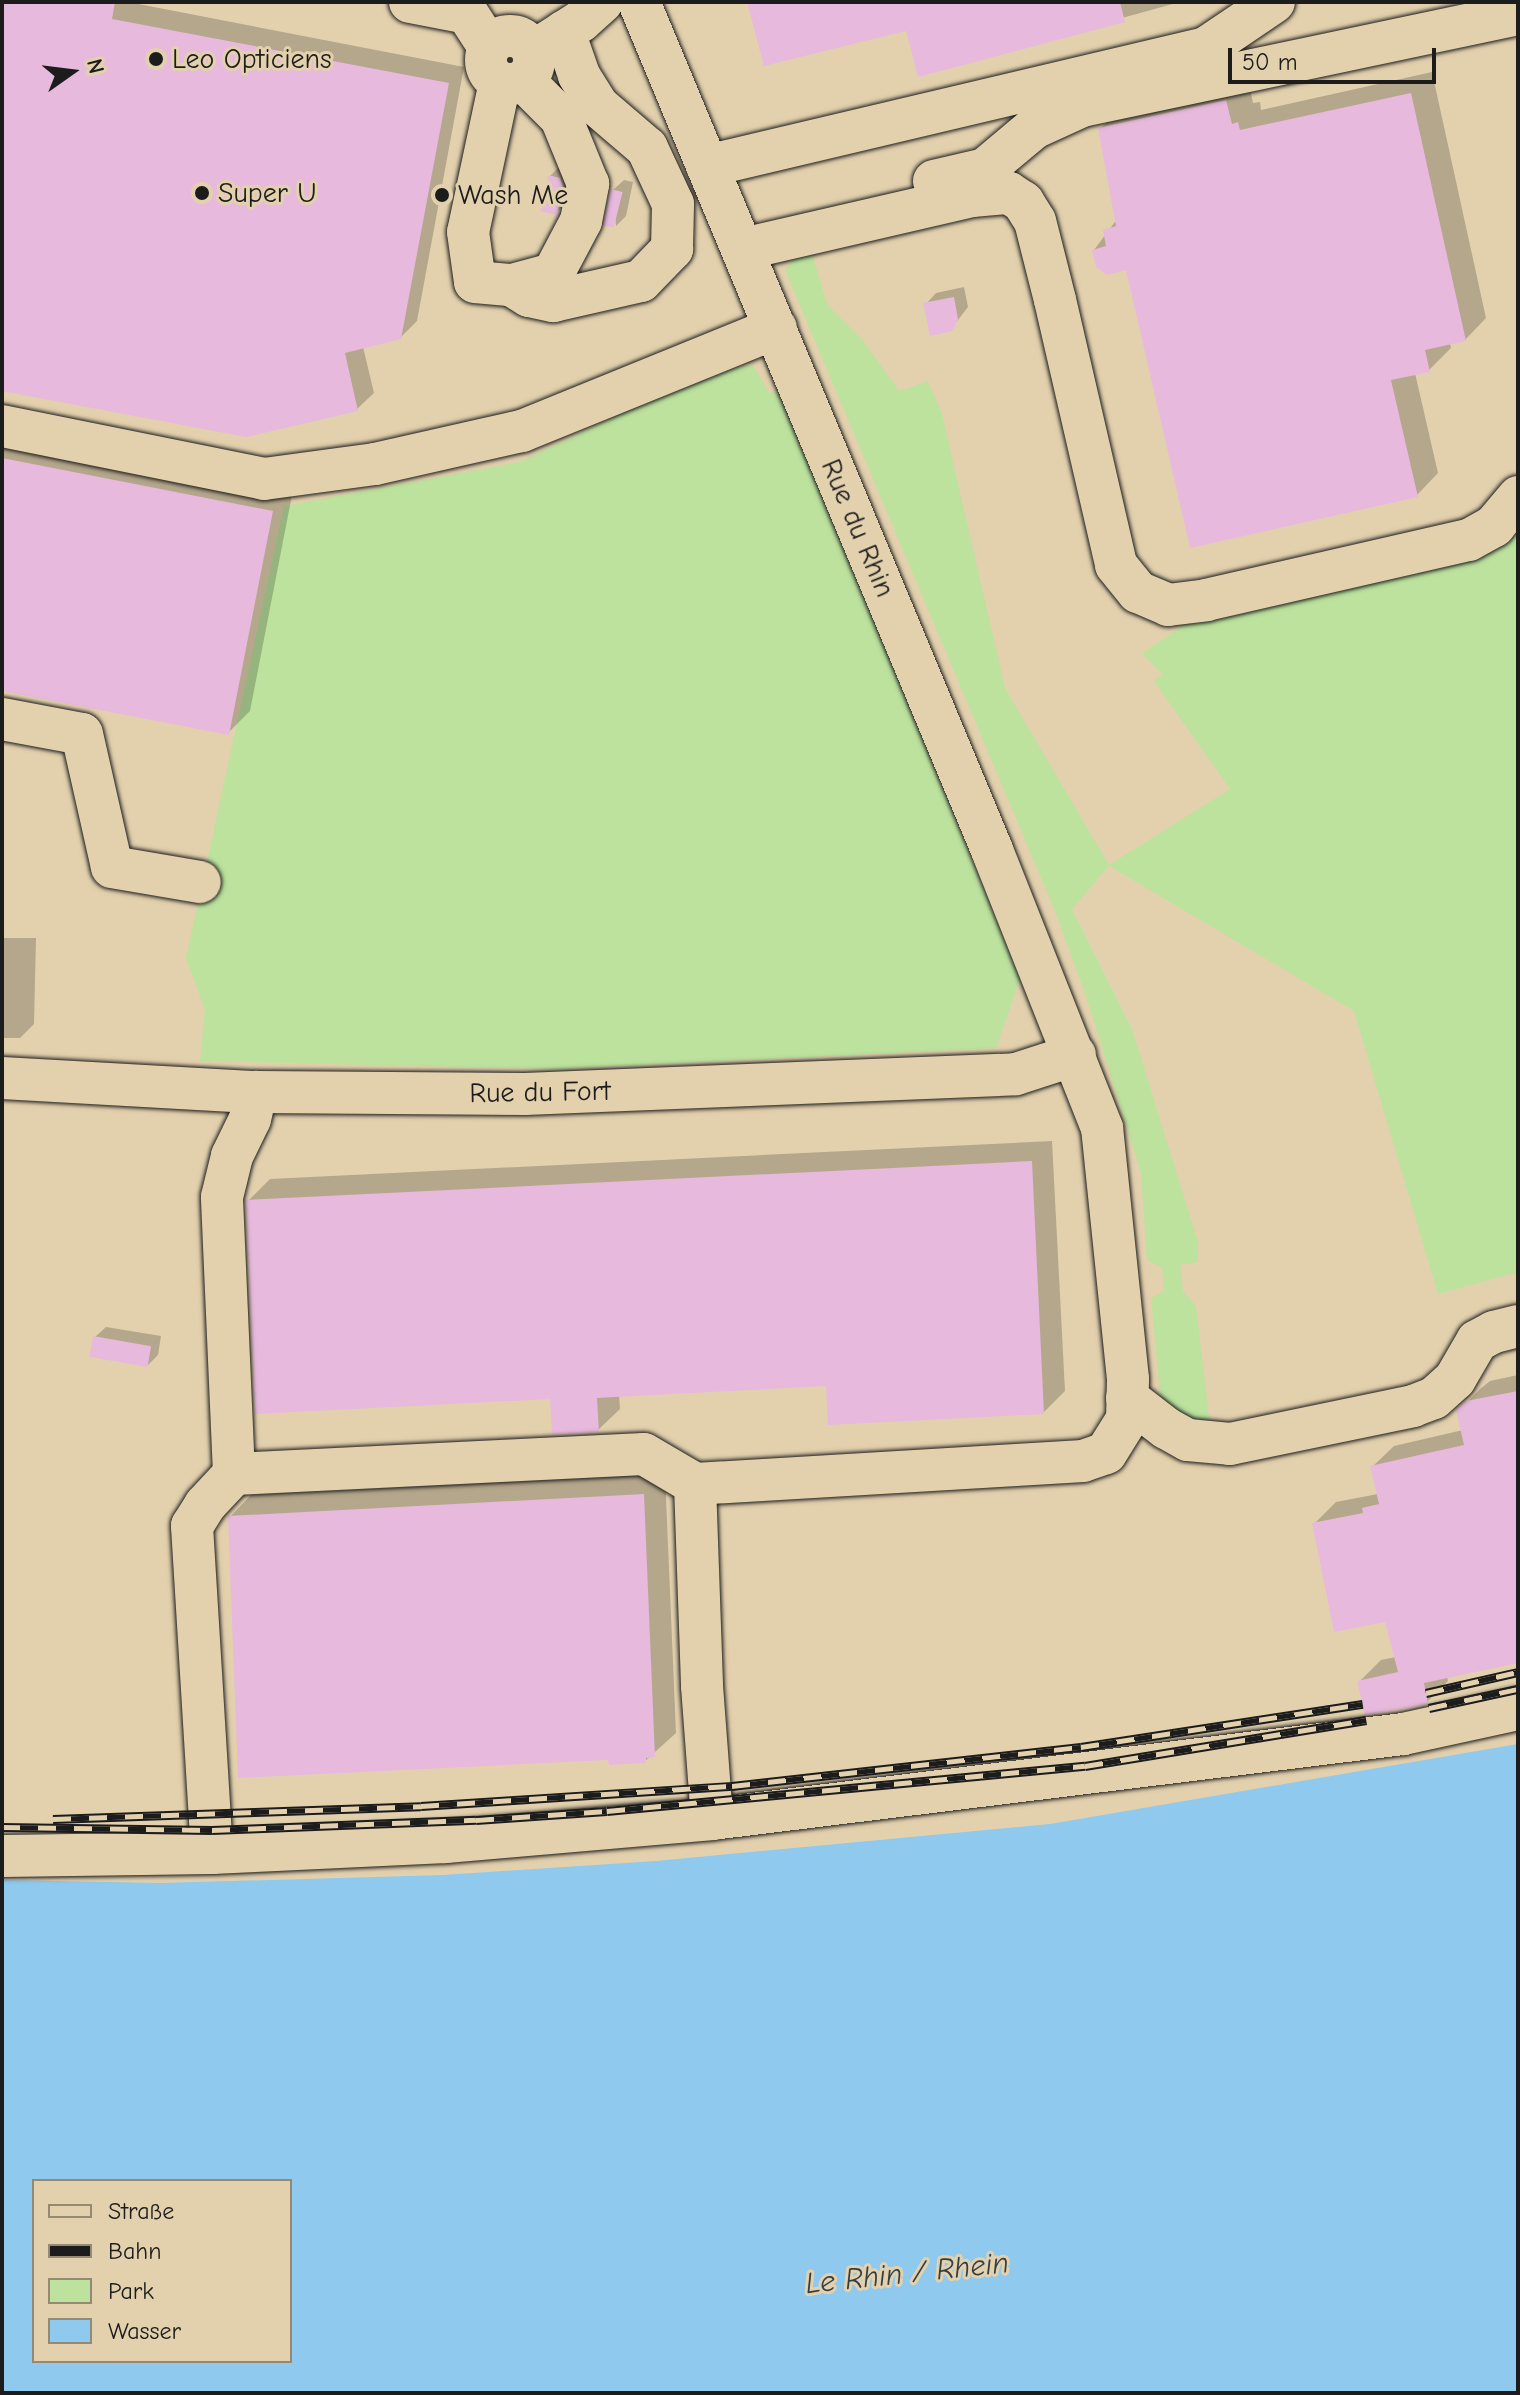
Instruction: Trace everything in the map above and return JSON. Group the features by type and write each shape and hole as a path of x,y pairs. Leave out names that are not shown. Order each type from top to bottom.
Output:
{"street":[{"path":"410,2 467,13 522,59 561,118 588,184 581,221 553,274 512,285 475,282 468,232 522,59 602,2"},
{"name":"Rue du Rhin","path":"639,2 1075,1055 1102,1128 1127,1398 1127,1420 1119,1438 1106,1453 1083,1461 695,1484"},
{"path":"707,166 1206,48 1274,2"},
{"path":"738,239 985,169 1034,128 1082,106 1518,14"},
{"path":"512,285 529,296 553,301 641,281 672,249 673,204 647,148 598,106 579,75 522,59"},
{"path":"738,239 960,199 1009,193 1023,202 1035,221 1116,565 1138,592 1168,605 1206,600 1469,540 1494,526 1518,497"},
{"path":"2,426 264,479 375,464 522,431 776,328"},
{"path":"2,719 82,734 112,867 200,882"},
{"name":"Rue du Fort","path":"2,1078 256,1092 525,1094 1016,1074 1075,1055"},
{"path":"234,1474 222,1197 232,1156 250,1119 256,1092"},
{"path":"1127,1398 1166,1428 1188,1440 1230,1444 1413,1406 1434,1398 1455,1379 1477,1341 1494,1332 1518,1326"},
{"path":"212,1853 192,1526 205,1505 234,1474 644,1454 695,1484 702,1686 712,1819"},
{"path":"2,1856 212,1853 446,1842 712,1819 1403,1734 1518,1709"}],"green space":[{"path":"809,243 827,304 863,340 899,391 928,381 942,414 1005,688 1109,865 1230,789 1154,681 1162,674 1142,653 1198,616 1518,514 1518,1272 1438,1294 1354,1011 1109,866 1072,909 1132,1029 1198,1242 1198,1262 1180,1265 1183,1291 1196,1306 1210,1426 1198,1426 1161,1405 1151,1298 1164,1291 1162,1267 1147,1261 1141,1173 1086,996 1055,911 785,270"},
{"path":"753,365 770,394 781,388 1020,979 996,1048 557,1069 200,1061 205,1010 186,958 284,506 519,462 712,371"}],"water":[{"name":"Le Rhin / Rhein","path":"1518,1744 1518,2393 2,2393 2,1880 162,1883 443,1875 656,1861 1050,1824"}],"building":[{"path":"2,2 115,2 112,19 449,83 401,339 345,353 358,411 246,437 2,391"},
{"path":"747,2 1120,2 1125,22 918,77 906,31 764,66"},
{"path":"1411,93 1466,341 1425,350 1430,372 1391,380 1418,497 1190,548 1126,270 1107,275 1096,267 1092,250 1106,246 1103,230 1116,226 1098,128 1226,100 1232,124 1238,122 1240,130"},
{"path":"548,175 560,178 563,187 557,215 540,211"},
{"path":"611,189 623,192 614,228 602,225"},
{"path":"954,297 958,319 952,331 930,336 923,303"},
{"path":"2,458 273,511 229,735 2,691"},
{"path":"1032,1161 1044,1414 828,1425 826,1386 597,1398 599,1432 552,1434 550,1399 255,1414 246,1200"},
{"path":"93,1336 151,1346 147,1367 89,1357"},
{"path":"1518,1391 1518,1663 1424,1683 1428,1704 1365,1715 1357,1681 1398,1672 1385,1622 1334,1632 1312,1523 1363,1513 1362,1508 1379,1504 1370,1466 1464,1445 1456,1410 1466,1401"},
{"path":"644,1494 655,1757 646,1758 646,1763 609,1765 608,1760 238,1778 228,1516"}],"railway":[{"path":"1426,1693 1518,1672"},
{"path":"1429,1708 1518,1689"},
{"path":"53,1819 421,1806 732,1786 1081,1747 1363,1704"},
{"path":"2,1827 212,1830 476,1820 607,1811 1085,1766 1366,1720"}],"place":[{"name":"Leo Opticiens","path":"156,59"},
{"name":"Super U","path":"202,193"},
{"name":"Wash Me","path":"442,195"}]}
